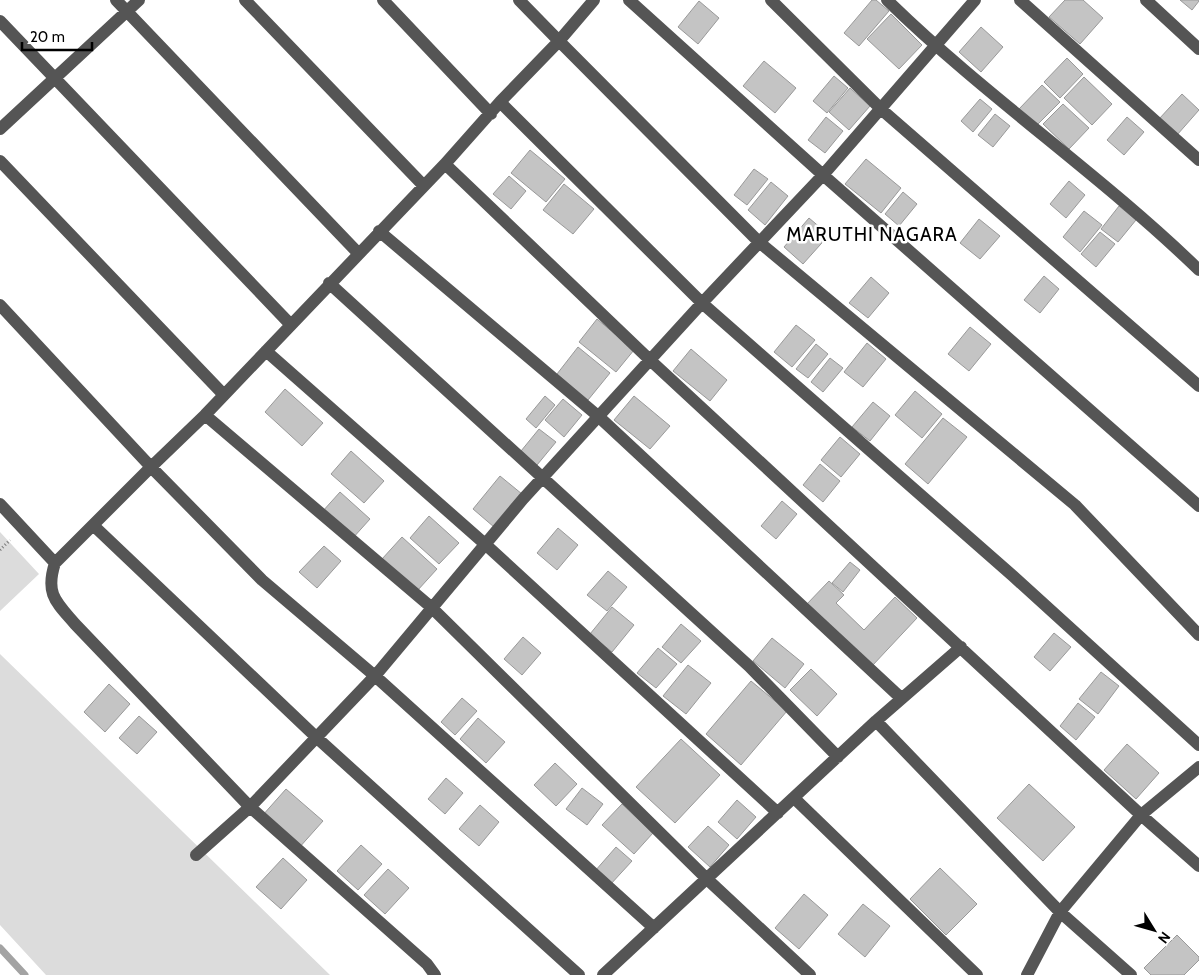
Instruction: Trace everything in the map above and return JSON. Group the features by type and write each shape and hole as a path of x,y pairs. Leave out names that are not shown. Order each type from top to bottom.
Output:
{"street":[{"path":"116,0 358,253"},
{"path":"0,129 139,0"},
{"path":"245,0 423,185"},
{"path":"383,0 491,114"},
{"path":"519,0 759,242 1075,505 1199,636"},
{"path":"435,975 427,964 250,807 56,602 50,584 55,563 205,415 445,164 500,102 559,41 594,0"},
{"path":"630,0 824,175 1199,506"},
{"path":"771,0 882,110 1199,386"},
{"path":"887,0 936,48 1158,231 1199,270"},
{"path":"196,855 250,807 375,676 431,607 542,478 702,303 824,175 936,48 975,0"},
{"path":"1020,0 1199,160"},
{"path":"1146,0 1199,49"},
{"path":"0,22 291,325"},
{"path":"500,102 702,303 1013,576 1199,745"},
{"path":"0,161 224,395"},
{"path":"445,164 650,360 1141,816 1199,866"},
{"path":"379,231 598,416 901,698"},
{"path":"330,283 749,666 838,757"},
{"path":"0,305 151,468 262,580 375,676 654,928"},
{"path":"266,351 485,544 778,813"},
{"path":"205,415 431,607 707,878 810,975"},
{"path":"0,504 55,563"},
{"path":"94,526 316,737 579,975"},
{"path":"603,975 901,698 961,647"},
{"path":"876,721 1060,912 1130,975"},
{"path":"1027,975 1060,912 1141,816 1199,767"},
{"path":"794,798 977,975"}],"shaded area":[{"path":"0,532 39,574 0,611"},
{"path":"0,654 330,975 46,975 0,925"}],"building":[{"path":"872,0 876,0 889,11 859,46 844,33"},
{"path":"1065,0 1083,0 1103,18 1080,44 1049,17"},
{"path":"1180,0 1199,0 1199,1 1192,10"},
{"path":"699,1 719,18 698,44 678,27"},
{"path":"891,14 922,45 899,69 867,39"},
{"path":"981,27 1003,47 981,72 959,52"},
{"path":"1067,58 1083,74 1060,98 1044,82"},
{"path":"764,61 796,88 775,113 743,86"},
{"path":"834,76 848,88 827,113 813,101"},
{"path":"1084,77 1112,104 1092,125 1064,98"},
{"path":"1042,85 1060,102 1036,126 1019,109"},
{"path":"850,88 870,106 849,130 829,112"},
{"path":"1182,94 1199,110 1177,135 1159,119"},
{"path":"980,99 992,109 973,132 961,121"},
{"path":"1063,104 1089,128 1069,149 1043,124"},
{"path":"995,114 1010,126 993,147 978,135"},
{"path":"826,117 843,131 825,153 808,140"},
{"path":"1127,117 1144,132 1124,155 1107,140"},
{"path":"530,150 565,179 546,202 511,173"},
{"path":"866,159 901,188 881,213 845,184"},
{"path":"754,169 768,179 747,205 734,195"},
{"path":"509,176 526,191 511,209 493,194"},
{"path":"1069,181 1085,195 1066,218 1050,204"},
{"path":"771,182 788,196 765,225 748,210"},
{"path":"564,184 594,209 573,234 543,210"},
{"path":"903,192 917,204 899,226 885,214"},
{"path":"1119,206 1136,220 1118,242 1101,229"},
{"path":"1084,211 1102,225 1080,252 1063,237"},
{"path":"809,218 829,235 803,264 784,247"},
{"path":"979,219 1000,236 980,259 960,243"},
{"path":"1100,232 1115,244 1096,267 1081,254"},
{"path":"1044,276 1059,289 1040,313 1024,300"},
{"path":"871,277 889,293 868,318 849,303"},
{"path":"597,319 634,350 616,372 579,342"},
{"path":"796,325 815,340 792,367 774,352"},
{"path":"970,327 991,344 969,371 948,354"},
{"path":"867,343 886,359 863,387 844,372"},
{"path":"816,344 828,354 808,378 796,369"},
{"path":"578,347 610,373 588,400 557,374"},
{"path":"691,349 727,380 710,401 673,371"},
{"path":"830,358 843,368 823,392 811,382"},
{"path":"285,389 323,423 302,446 265,412"},
{"path":"915,391 942,414 922,438 895,415"},
{"path":"545,396 555,405 536,428 526,419"},
{"path":"634,396 670,426 650,449 614,420"},
{"path":"563,399 582,415 564,437 545,420"},
{"path":"873,402 890,416 870,441 852,427"},
{"path":"943,418 967,437 928,484 905,464"},
{"path":"539,429 556,442 537,465 521,451"},
{"path":"840,437 860,454 841,477 821,460"},
{"path":"351,451 384,481 364,503 331,474"},
{"path":"820,464 840,481 823,502 803,485"},
{"path":"500,476 522,494 494,527 473,509"},
{"path":"340,492 370,519 352,539 322,512"},
{"path":"782,501 797,514 776,539 761,526"},
{"path":"429,516 459,543 439,564 410,538"},
{"path":"558,528 578,545 557,570 537,553"},
{"path":"402,537 437,569 417,591 382,559"},
{"path":"324,546 341,561 317,588 299,572"},
{"path":"850,562 860,570 843,592 832,583"},
{"path":"608,571 627,587 607,611 587,595"},
{"path":"829,581 844,595 836,603 864,630 895,597 917,618 872,666 806,605"},
{"path":"612,607 634,625 612,652 590,634"},
{"path":"681,624 701,641 681,663 662,647"},
{"path":"1054,633 1071,647 1050,671 1034,657"},
{"path":"523,637 541,653 522,675 504,659"},
{"path":"772,638 804,664 785,688 753,661"},
{"path":"658,648 677,664 656,688 637,673"},
{"path":"688,665 711,683 686,714 663,696"},
{"path":"811,669 837,694 817,716 790,690"},
{"path":"1101,672 1119,686 1098,714 1079,699"},
{"path":"751,681 787,711 741,765 706,734"},
{"path":"109,684 130,704 105,732 84,712"},
{"path":"462,698 477,711 455,735 441,722"},
{"path":"1078,703 1095,717 1076,740 1060,726"},
{"path":"139,716 157,732 137,754 119,738"},
{"path":"478,718 505,742 486,763 460,739"},
{"path":"681,739 720,775 675,823 636,787"},
{"path":"1127,744 1159,773 1136,799 1104,770"},
{"path":"555,763 577,784 556,806 534,785"},
{"path":"446,778 463,793 445,814 428,799"},
{"path":"1029,784 1075,827 1043,861 997,818"},
{"path":"582,788 603,804 587,825 566,809"},
{"path":"286,789 323,821 298,849 262,816"},
{"path":"737,800 756,817 737,839 718,822"},
{"path":"622,804 653,833 634,854 602,825"},
{"path":"480,805 499,822 479,846 459,829"},
{"path":"708,826 729,845 710,867 688,847"},
{"path":"361,845 382,864 358,890 337,871"},
{"path":"616,847 632,861 610,885 595,871"},
{"path":"283,858 307,880 281,909 256,887"},
{"path":"940,868 977,904 946,935 910,899"},
{"path":"388,869 409,888 385,914 364,895"},
{"path":"804,894 828,915 799,949 775,928"},
{"path":"863,904 890,926 865,957 838,934"},
{"path":"1177,935 1199,957 1199,960 1184,975 1151,975 1144,968"}],"waterway":[{"path":"0,948 25,975"}],"district":[{"name":"MARUTHI NAGARA","path":"872,234"}]}
